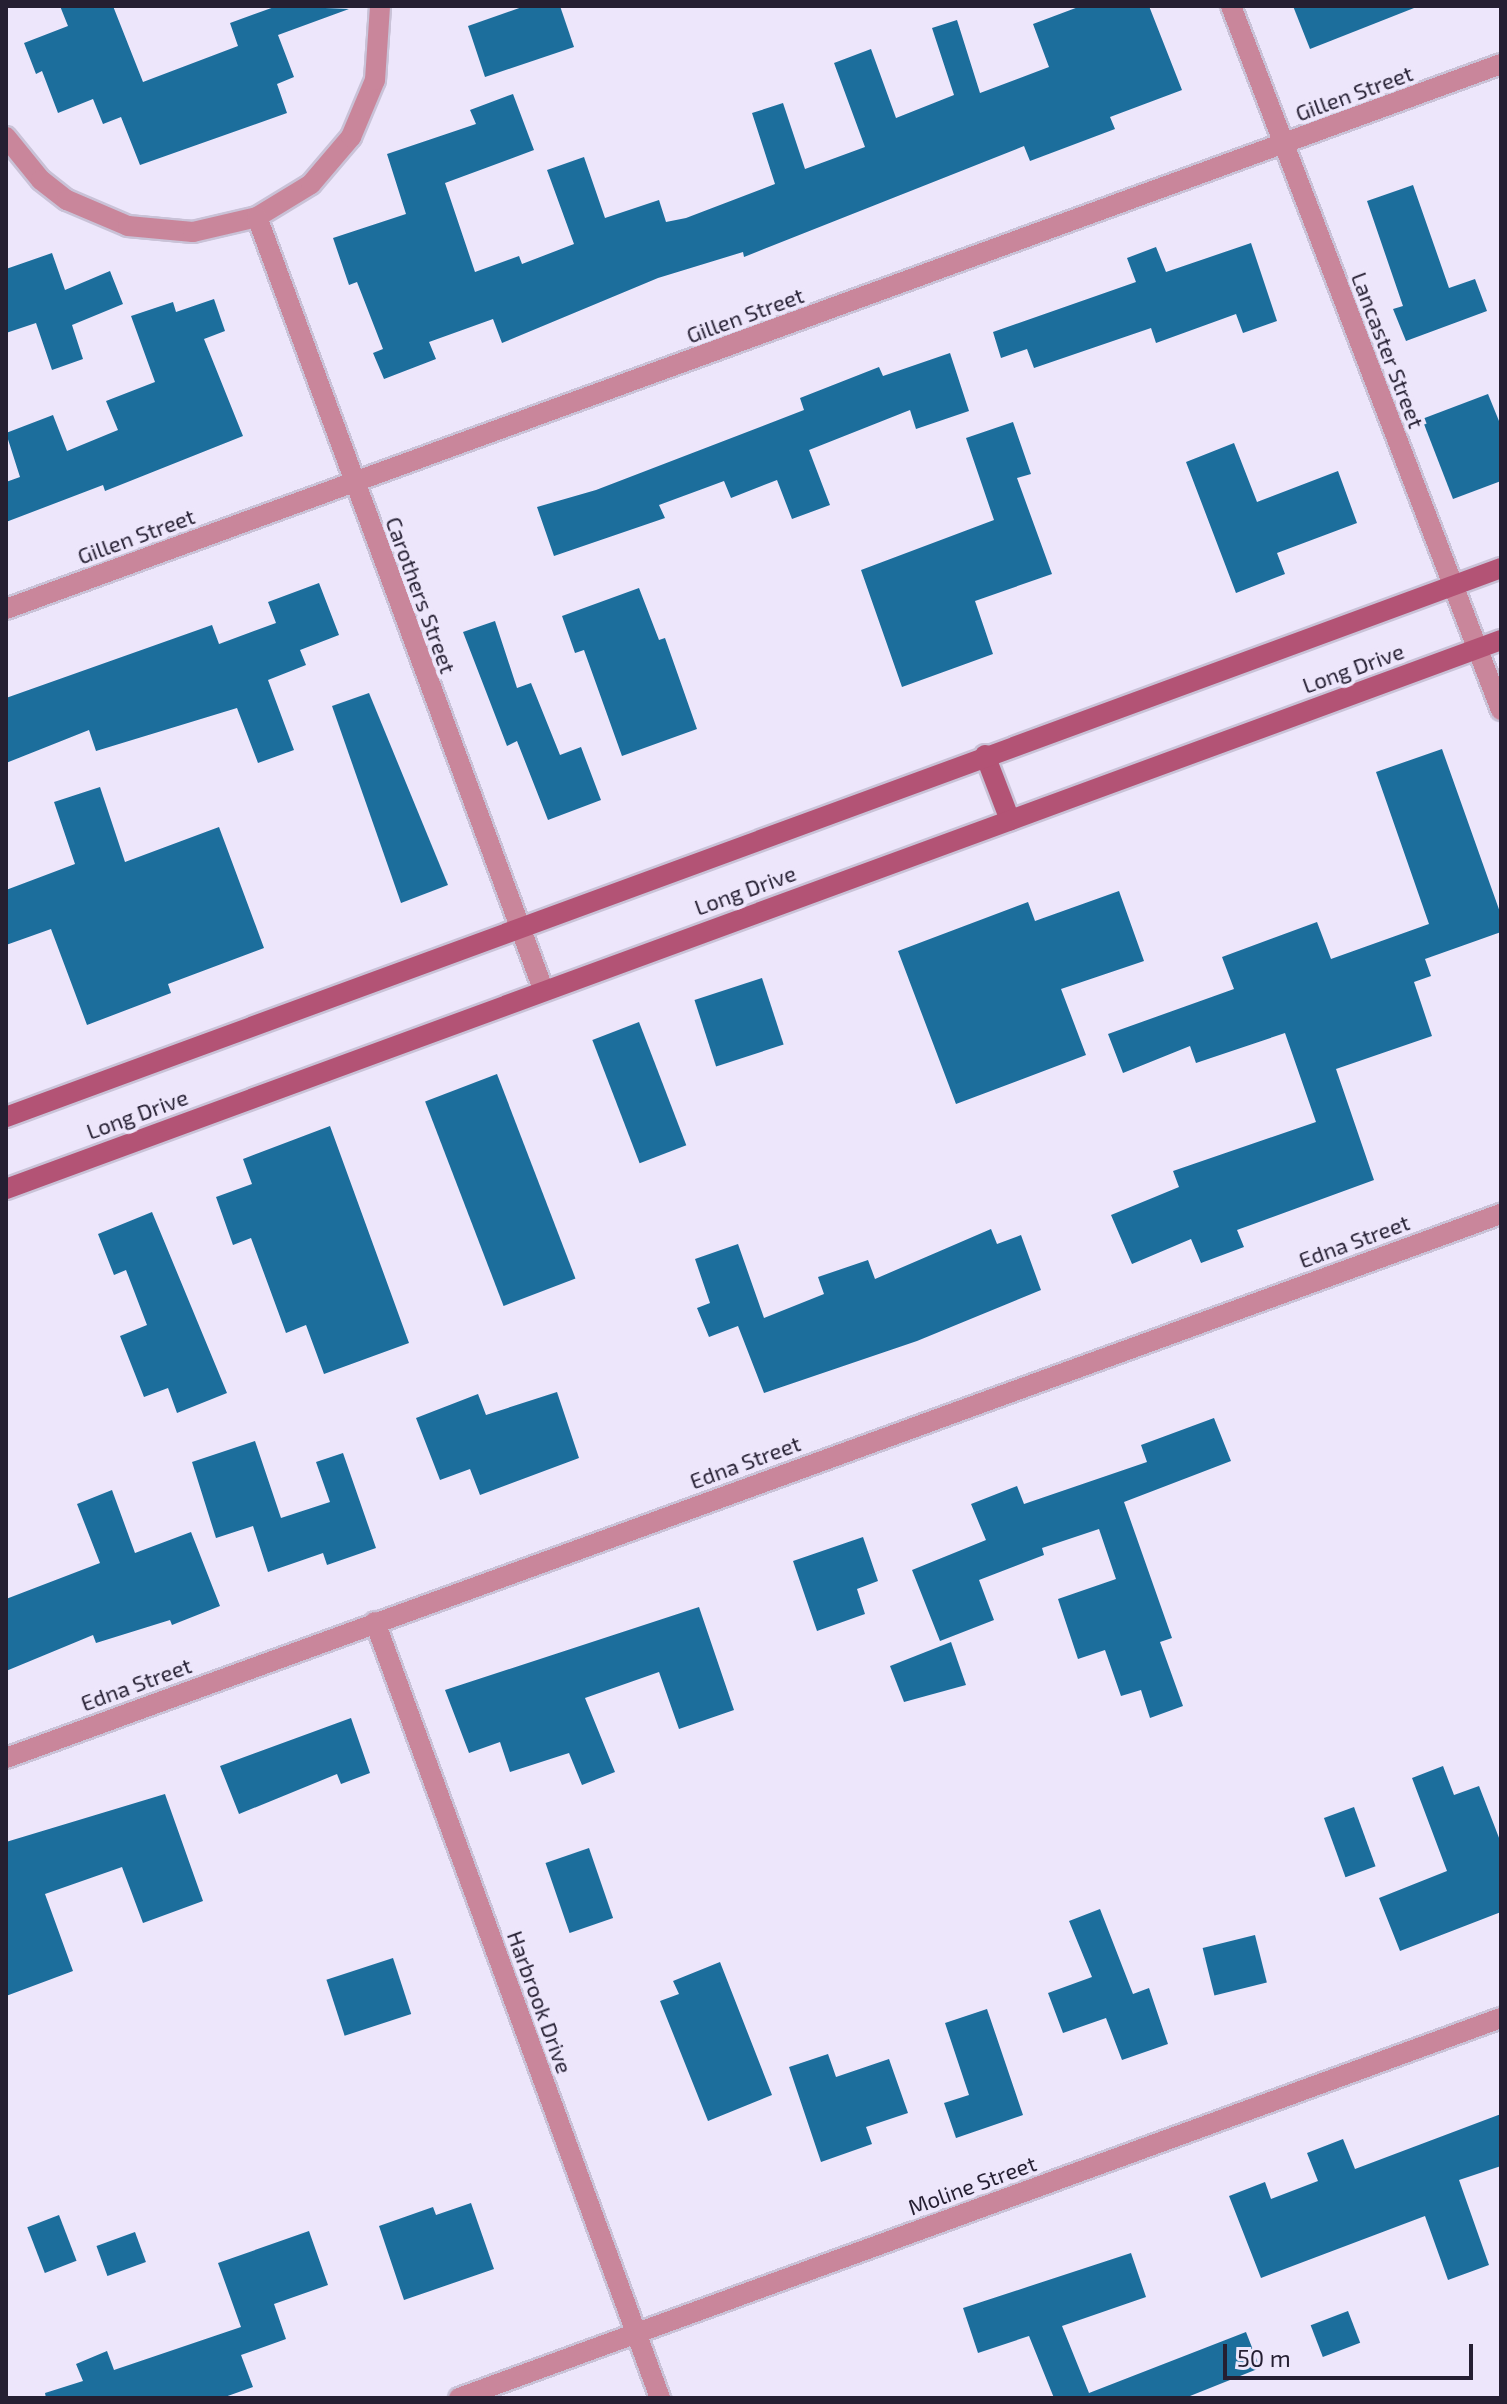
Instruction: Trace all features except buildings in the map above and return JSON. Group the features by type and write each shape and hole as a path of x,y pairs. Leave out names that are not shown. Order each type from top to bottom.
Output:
{"main road":[{"name":"Long Drive","path":"6,1117 518,926 1501,568"},
{"name":"Long Drive","path":"6,1189 543,989 1501,640"},
{"path":"985,755 1010,820"}],"street":[{"path":"6,137 41,180 67,200 128,226 193,232 257,217 311,184 351,137 375,80 380,6"},
{"name":"Lancaster Street","path":"1231,6 1501,710"},
{"name":"Gillen Street","path":"6,609 1501,64"},
{"name":"Carothers Street","path":"257,217 543,989"},
{"name":"Edna Street","path":"6,1758 1501,1214"},
{"name":"Harbrook Drive","path":"375,1622 660,2398"},
{"name":"Moline Street","path":"459,2398 1501,2018"}]}
